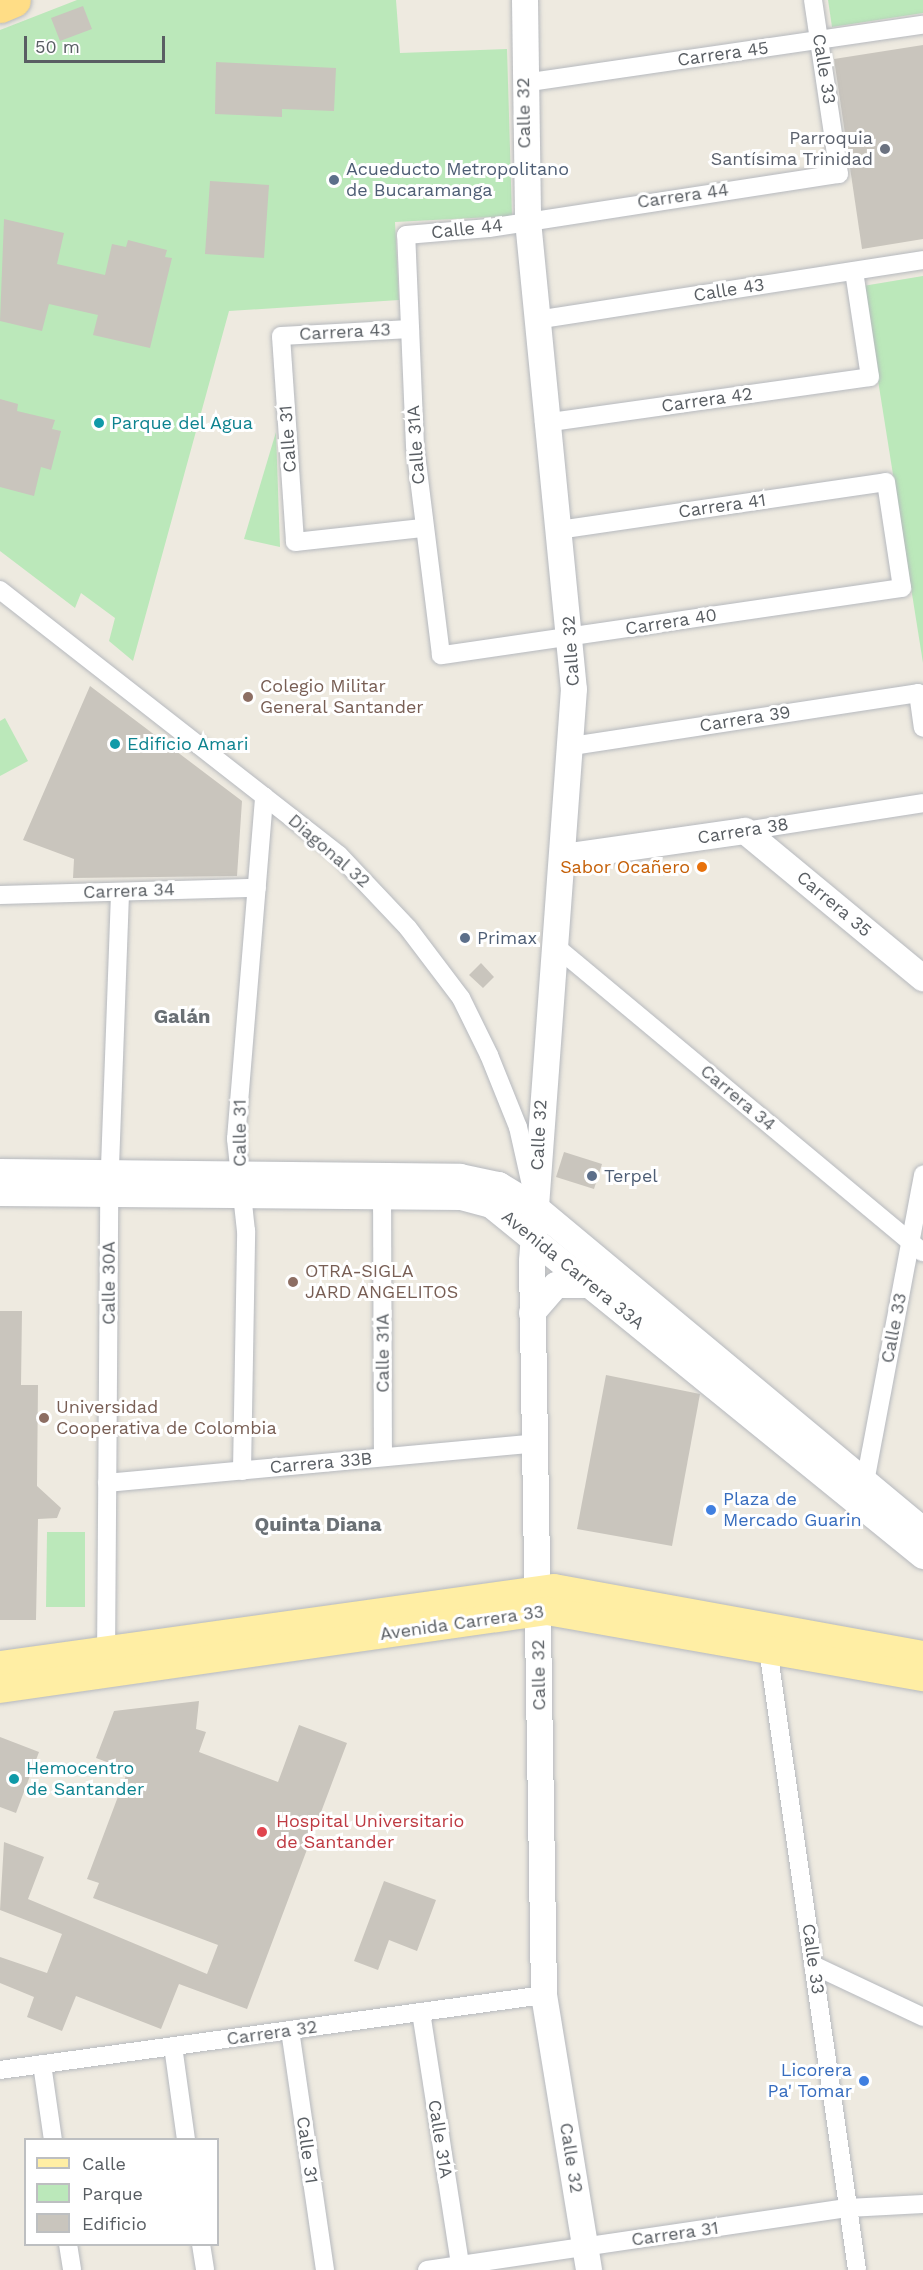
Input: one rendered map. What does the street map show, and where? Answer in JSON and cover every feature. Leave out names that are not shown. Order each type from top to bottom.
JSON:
[{"type":"highway","points":[[0,6],[14,0]]},
{"type":"main road","name":"Avenida Carrera 33","points":[[0,1689],[106,1662],[537,1601],[573,1590],[923,1654]]},
{"type":"main road","name":"Avenida Carrera 33","points":[[537,1601],[768,1649],[923,1677]]},
{"type":"main road","name":"Avenida Carrera 33","points":[[0,1665],[106,1662]]},
{"type":"street","name":"Calle 32","points":[[525,0],[523,83],[528,221],[544,423],[572,637],[572,746],[554,945],[535,1207],[532,1313],[544,1995],[587,2258]]},
{"type":"street","name":"Calle 33","points":[[813,0],[839,174]]},
{"type":"street","name":"Carrera 45","points":[[523,83],[923,25]]},
{"type":"street","name":"Carrera 44","points":[[528,221],[839,174]]},
{"type":"street","name":"Calle 44","points":[[406,235],[528,221]]},
{"type":"street","name":"Calle 31A","points":[[406,235],[422,528],[441,655]]},
{"type":"street","name":"Calle 43","points":[[536,320],[923,260]]},
{"type":"street","name":"Carrera 42","points":[[544,423],[870,377],[854,271]]},
{"type":"street","name":"Carrera 43","points":[[281,336],[410,329]]},
{"type":"street","name":"Calle 31","points":[[281,336],[295,542],[422,528]]},
{"type":"street","name":"Carrera 41","points":[[558,530],[886,482],[902,588]]},
{"type":"street","name":"Carrera 40","points":[[441,655],[902,588]]},
{"type":"street","name":"Diagonal 32","points":[[0,590],[339,855],[384,901],[460,998],[511,1106],[535,1207]]},
{"type":"street","name":"Carrera 39","points":[[572,746],[918,693],[923,728]]},
{"type":"street","name":"Calle 31","points":[[242,1471],[241,1185],[236,1139],[264,796]]},
{"type":"street","name":"Carrera 38","points":[[563,857],[923,803]]},
{"type":"street","name":"Carrera 35","points":[[745,831],[923,978]]},
{"type":"street","name":"Carrera 34","points":[[0,895],[257,888]]},
{"type":"street","name":"Calle 30A","points":[[106,1662],[109,1184],[120,891]]},
{"type":"street","name":"Carrera 34","points":[[554,945],[917,1246]]},
{"type":"street","name":"Avenida Carrera 33A","points":[[0,1172],[109,1184]]},
{"type":"street","name":"Calle 33","points":[[853,1485],[917,1246],[923,1174]]},
{"type":"street","name":"Avenida Carrera 33A","points":[[0,1193],[109,1184],[382,1186],[480,1179],[507,1188],[535,1207],[853,1485],[923,1556]]},
{"type":"street","name":"Calle 31A","points":[[382,1186],[383,1457]]},
{"type":"street","name":"Avenida Carrera 33A","points":[[382,1186],[472,1198],[491,1205],[853,1485],[923,1530]]},
{"type":"street","points":[[532,1313],[556,1286],[593,1285]]},
{"type":"street","name":"Carrera 33B","points":[[107,1483],[535,1443]]},
{"type":"street","name":"Calle 33","points":[[768,1649],[857,2270]]},
{"type":"street","points":[[813,1965],[923,2017]]},
{"type":"street","name":"Carrera 32","points":[[0,2070],[544,1995]]},
{"type":"street","name":"Calle 31A","points":[[421,2012],[460,2265]]},
{"type":"street","name":"Calle 31","points":[[290,2030],[325,2270]]},
{"type":"street","points":[[173,2046],[186,2138]]},
{"type":"street","points":[[42,2064],[53,2138]]},
{"type":"street","name":"Carrera 31","points":[[427,2270],[460,2265],[587,2258],[848,2208],[923,2204]]},
{"type":"street","points":[[68,2246],[72,2270]]},
{"type":"street","points":[[201,2246],[205,2270]]},
{"type":"green space","name":"Parque del Agua","points":[[77,0],[396,0],[400,53],[507,49],[512,216],[395,222],[399,300],[229,311],[133,661],[109,641],[115,618],[81,593],[75,608],[0,551],[0,30]]},
{"type":"green space","points":[[828,0],[923,0],[923,13],[832,27]]},
{"type":"green space","points":[[923,276],[923,663],[863,286]]},
{"type":"green space","points":[[276,432],[280,547],[244,539]]},
{"type":"green space","points":[[5,718],[28,761],[0,776],[0,721]]},
{"type":"green space","points":[[47,1532],[85,1532],[85,1607],[46,1607]]},
{"type":"building","points":[[83,6],[92,29],[60,41],[51,18]]},
{"type":"building","name":"Parroquia Santísima Trinidad","points":[[923,45],[923,239],[862,249],[834,59]]},
{"type":"building","points":[[216,62],[336,68],[334,111],[282,109],[282,117],[215,114]]},
{"type":"building","points":[[210,181],[269,185],[264,258],[205,254]]},
{"type":"building","points":[[4,219],[64,233],[57,264],[105,275],[112,244],[126,247],[128,240],[167,250],[165,257],[172,258],[150,348],[93,335],[98,315],[49,304],[42,331],[0,321]]},
{"type":"building","points":[[0,399],[18,404],[17,411],[55,420],[52,429],[61,431],[51,470],[41,467],[34,496],[0,487]]},
{"type":"building","name":"Edificio Amari","points":[[90,686],[242,801],[237,876],[73,878],[74,859],[23,840]]},
{"type":"building","points":[[481,963],[494,977],[483,988],[469,975]]},
{"type":"building","points":[[564,1152],[602,1164],[594,1189],[556,1177]]},
{"type":"building","points":[[0,1311],[22,1311],[21,1385],[38,1385],[37,1486],[61,1508],[57,1518],[38,1519],[36,1620],[0,1620]]},
{"type":"building","points":[[606,1375],[700,1394],[672,1546],[577,1529]]},
{"type":"building","points":[[199,1701],[196,1729],[206,1732],[199,1752],[278,1782],[299,1725],[347,1743],[247,2009],[179,1984],[161,2029],[76,1996],[62,2031],[27,2017],[34,1997],[0,1983],[0,1957],[47,1973],[62,1934],[0,1910],[4,1842],[44,1857],[28,1899],[207,1974],[218,1945],[93,1898],[99,1883],[87,1879],[128,1770],[96,1758],[114,1711]]},
{"type":"building","name":"Hemocentro de Santander","points":[[0,1737],[39,1752],[16,1813],[0,1807]]},
{"type":"building","points":[[384,1881],[436,1900],[417,1951],[389,1940],[378,1970],[354,1961]]},
{"type":"place","name":"Parroquia Santísima Trinidad","points":[[885,149]]},
{"type":"place","name":"Acueducto Metropolitano de Bucaramanga","points":[[334,180]]},
{"type":"place","name":"Parque del Agua","points":[[99,423]]},
{"type":"place","name":"Colegio Militar General Santander","points":[[248,697]]},
{"type":"place","name":"Edificio Amari","points":[[115,744]]},
{"type":"place","name":"Sabor Ocañero","points":[[702,867]]},
{"type":"place","name":"Primax","points":[[465,938]]},
{"type":"place","name":"Terpel","points":[[592,1176]]},
{"type":"place","name":"OTRA-SIGLA JARD ANGELITOS","points":[[293,1282]]},
{"type":"place","name":"Universidad Cooperativa de Colombia","points":[[44,1418]]},
{"type":"place","name":"Plaza de Mercado Guarin","points":[[711,1510]]},
{"type":"place","name":"Hemocentro de Santander","points":[[14,1779]]},
{"type":"place","name":"Hospital Universitario de Santander","points":[[262,1832]]},
{"type":"place","name":"Licorera Pa' Tomar","points":[[864,2081]]},
{"type":"district","name":"Galán","points":[[182,1016]]},
{"type":"district","name":"Quinta Diana","points":[[318,1524]]}]
